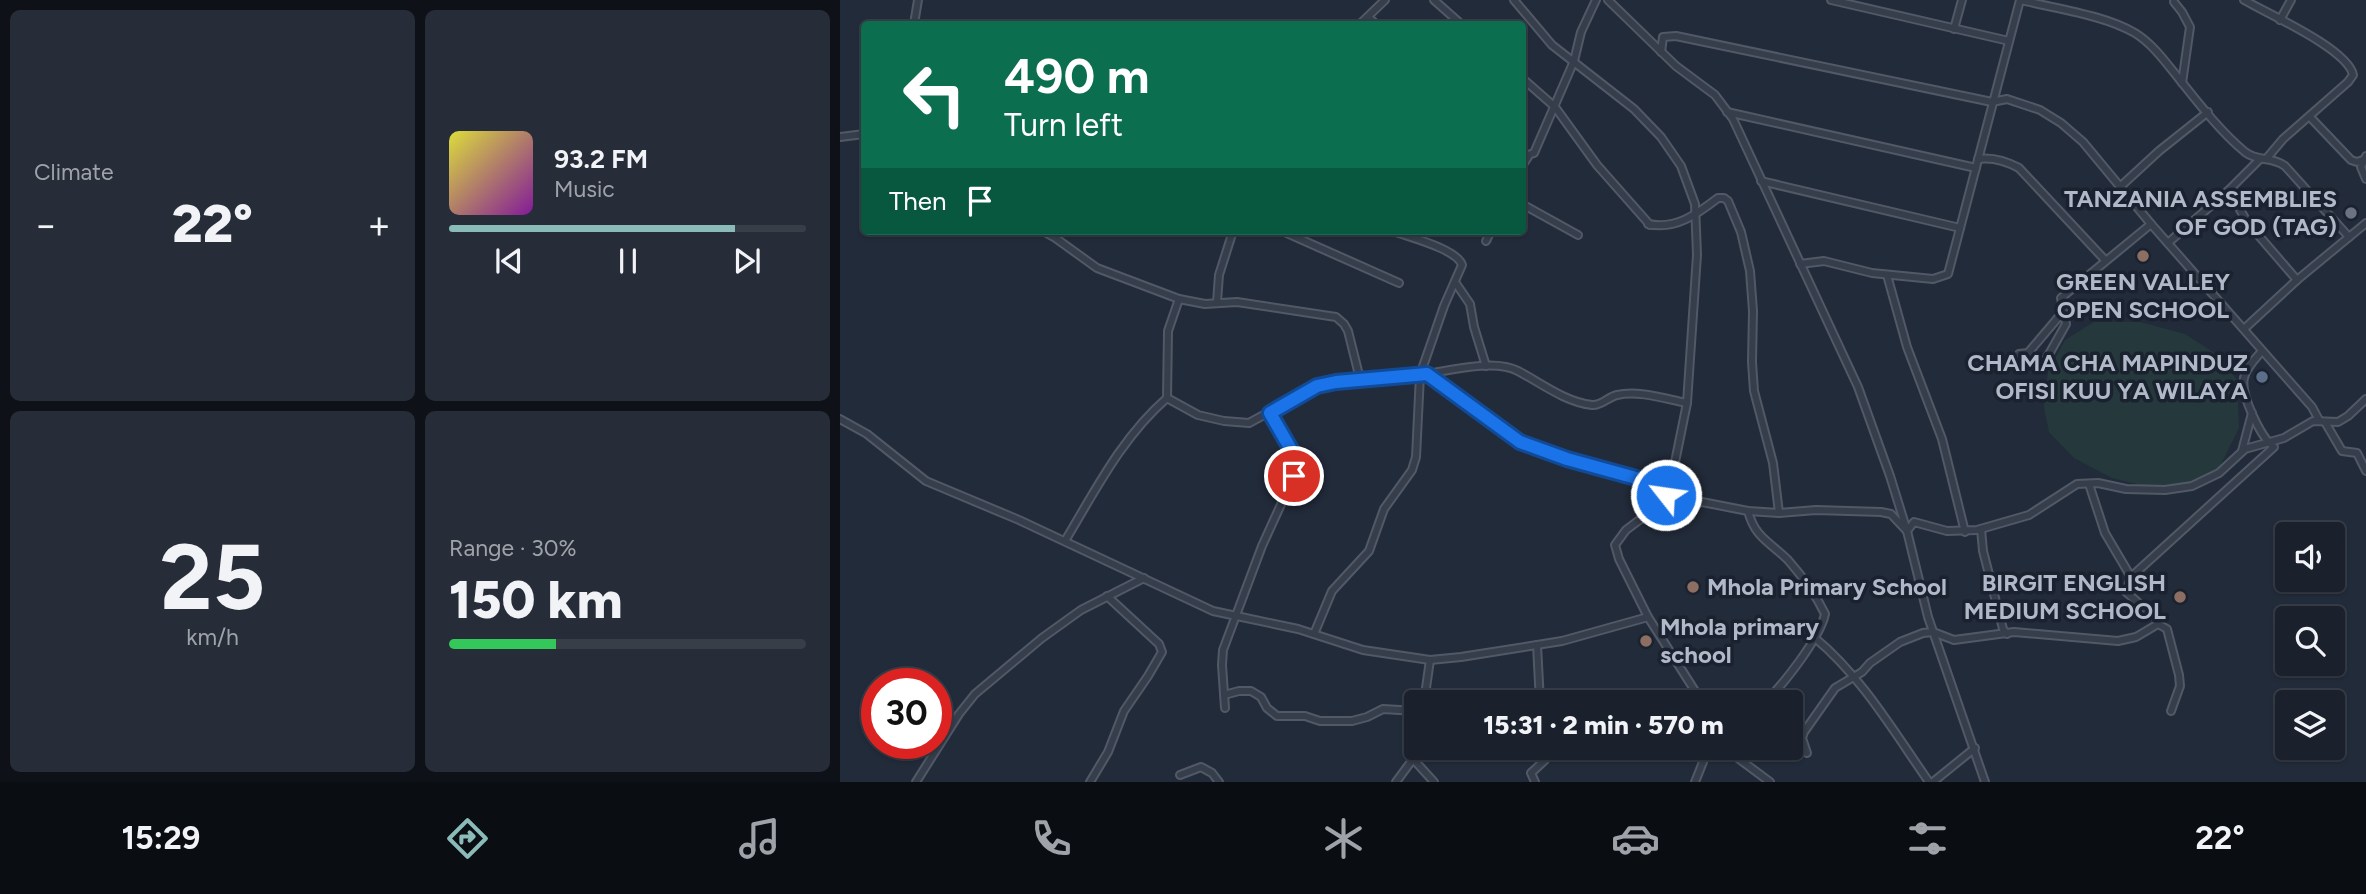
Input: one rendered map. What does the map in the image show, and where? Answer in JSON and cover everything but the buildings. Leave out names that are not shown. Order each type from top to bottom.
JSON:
[{"type":"street","points":[[914,21],[918,0]]},
{"type":"street","points":[[1363,21],[1385,0]]},
{"type":"street","points":[[1434,0],[1458,21]]},
{"type":"street","points":[[1514,0],[1552,45],[1634,108],[1661,136],[1681,166],[1694,198],[1697,255],[1687,403],[1666,495],[1659,507],[1626,530],[1615,545],[1619,559],[1648,617],[1694,690]]},
{"type":"street","points":[[1526,155],[1534,153],[1555,107],[1574,61],[1581,32],[1596,0]]},
{"type":"street","points":[[1608,0],[1676,66],[1715,94],[1733,119],[1848,364],[1890,477],[1933,632],[1985,782]]},
{"type":"street","points":[[1831,0],[2009,41]]},
{"type":"street","points":[[1954,29],[1962,0]]},
{"type":"street","points":[[1800,264],[1824,261],[1887,275],[1933,279],[1948,274],[2021,0],[2113,23],[2137,34],[2164,60],[2248,154],[2285,166],[2349,237]]},
{"type":"street","points":[[2169,242],[2351,80],[2353,75],[2352,69],[2342,57],[2329,47],[2244,0]]},
{"type":"street","points":[[2280,20],[2291,0]]},
{"type":"street","points":[[2174,2],[2190,27],[2182,83]]},
{"type":"street","points":[[1368,17],[1373,21]]},
{"type":"street","points":[[1661,52],[1663,37],[1676,36],[1992,102],[2007,99],[2040,110],[2061,123],[2083,142],[2151,224],[2312,407],[2342,450],[2357,453],[2366,471]]},
{"type":"street","points":[[1526,82],[1555,107],[1597,165],[1651,226],[1662,227],[1695,214],[1718,198],[1728,201],[1741,232],[1750,271],[1754,391],[1773,463],[1779,513]]},
{"type":"street","points":[[1727,112],[1976,167]]},
{"type":"street","points":[[2120,186],[2208,112]]},
{"type":"street","points":[[2310,117],[2365,177]]},
{"type":"street","points":[[840,136],[861,134]]},
{"type":"street","points":[[1978,159],[1988,158],[2019,168],[2105,260]]},
{"type":"street","points":[[2351,160],[2357,162],[2365,158]]},
{"type":"street","points":[[2365,158],[2361,167],[2365,177]]},
{"type":"street","points":[[1761,181],[1960,228]]},
{"type":"street","points":[[2229,190],[2247,222],[2297,280]]},
{"type":"street","points":[[1526,206],[1578,235]]},
{"type":"street","points":[[2244,329],[2297,280],[2366,223]]},
{"type":"street","points":[[2044,363],[2066,324],[2061,298],[2151,224]]},
{"type":"street","points":[[1050,235],[1097,268],[1178,299],[1205,304],[1250,304],[1336,317],[1348,331],[1360,380]]},
{"type":"street","points":[[1217,302],[1219,275],[1232,235]]},
{"type":"street","points":[[1291,235],[1399,283]]},
{"type":"street","points":[[1314,634],[1332,591],[1367,555],[1387,502],[1414,467],[1423,374],[1444,306],[1462,265],[1457,257],[1402,235]]},
{"type":"street","points":[[1486,241],[1489,235]]},
{"type":"street","points":[[1887,275],[1906,347],[1942,439],[1965,532]]},
{"type":"street","points":[[1455,282],[1470,304],[1486,366]]},
{"type":"street","points":[[1065,541],[1109,466],[1144,420],[1167,398],[1168,331],[1178,299]]},
{"type":"street","points":[[2019,354],[2028,353],[2062,313]]},
{"type":"street","points":[[2262,351],[2249,366],[2243,381],[2252,413],[2272,445]]},
{"type":"street","points":[[1167,398],[1198,415],[1249,423],[1317,386],[1486,366],[1516,370],[1537,384],[1565,397],[1592,405],[1617,395],[1653,396],[1687,403]]},
{"type":"street","points":[[1423,374],[1520,442],[1567,459],[1636,478],[1666,495],[1748,511],[1881,512],[1891,514],[1907,531]]},
{"type":"street","points":[[2171,711],[2180,686],[2167,629],[2158,624],[2156,618],[2126,592],[2131,577],[2272,445],[2304,425],[2322,421],[2338,422],[2366,398]]},
{"type":"street","points":[[1225,708],[1222,653],[1297,463],[1270,413]]},
{"type":"street","points":[[1907,531],[1914,522],[1938,529],[1965,532],[1981,529],[2029,515],[2071,486],[2089,484],[2165,490],[2192,486],[2219,473],[2242,451],[2252,413]]},
{"type":"street","points":[[840,419],[867,434],[926,481],[1065,541],[1213,611],[1286,626],[1363,650],[1430,660],[1593,634],[1648,617]]},
{"type":"street","points":[[2242,451],[2272,445]]},
{"type":"street","points":[[2089,484],[2105,533],[2131,577]]},
{"type":"street","points":[[1748,511],[1756,532],[1788,561],[1820,603],[1825,615],[1815,638],[1776,690]]},
{"type":"street","points":[[1981,529],[1986,564],[2003,629],[2007,634]]},
{"type":"street","points":[[916,782],[959,714],[975,694],[1042,638],[1081,610],[1144,579]]},
{"type":"street","points":[[1090,782],[1108,752],[1124,710],[1149,676],[1162,652],[1159,644],[1107,596]]},
{"type":"street","points":[[1807,753],[1802,738],[1805,729],[1835,688],[1900,642],[1923,633],[1933,632],[1954,640],[2014,632],[2118,641],[2136,637],[2158,624]]},
{"type":"street","points":[[1815,638],[1833,653],[1854,677],[1931,782],[1975,748]]},
{"type":"street","points":[[1537,645],[1540,690]]},
{"type":"street","points":[[1426,690],[1430,660]]},
{"type":"street","points":[[1224,695],[1251,691],[1261,697],[1267,708],[1277,716],[1306,716],[1320,721],[1352,721],[1382,709],[1404,710]]},
{"type":"street","points":[[1396,782],[1412,760]]},
{"type":"street","points":[[1414,760],[1434,782]]},
{"type":"street","points":[[1535,782],[1531,773],[1545,760]]},
{"type":"street","points":[[1695,782],[1704,760]]},
{"type":"street","points":[[1740,760],[1770,782]]},
{"type":"street","points":[[1180,775],[1201,767],[1212,773],[1219,782]]},
{"type":"green space","points":[[2094,322],[2140,322],[2185,334],[2219,356],[2237,380],[2239,428],[2219,468],[2188,486],[2153,488],[2112,478],[2074,458],[2049,432],[2044,407],[2048,372],[2065,340]]},
{"type":"place","name":"TANZANIA ASSEMBLIES OF GOD (TAG)","points":[[2351,213]]},
{"type":"place","name":"GREEN VALLEY OPEN SCHOOL","points":[[2143,256]]},
{"type":"place","name":"CHAMA CHA MAPINDUZ OFISI KUU YA WILAYA","points":[[2262,377]]},
{"type":"place","name":"Mhola Primary School","points":[[1693,587]]},
{"type":"place","name":"BIRGIT ENGLISH MEDIUM SCHOOL","points":[[2180,597]]},
{"type":"place","name":"Mhola primary school","points":[[1646,641]]},
{"type":"route","points":[[1294,476],[1297,460],[1270,413],[1317,386],[1427,374],[1520,442],[1567,459],[1636,478],[1666,495]]}]
